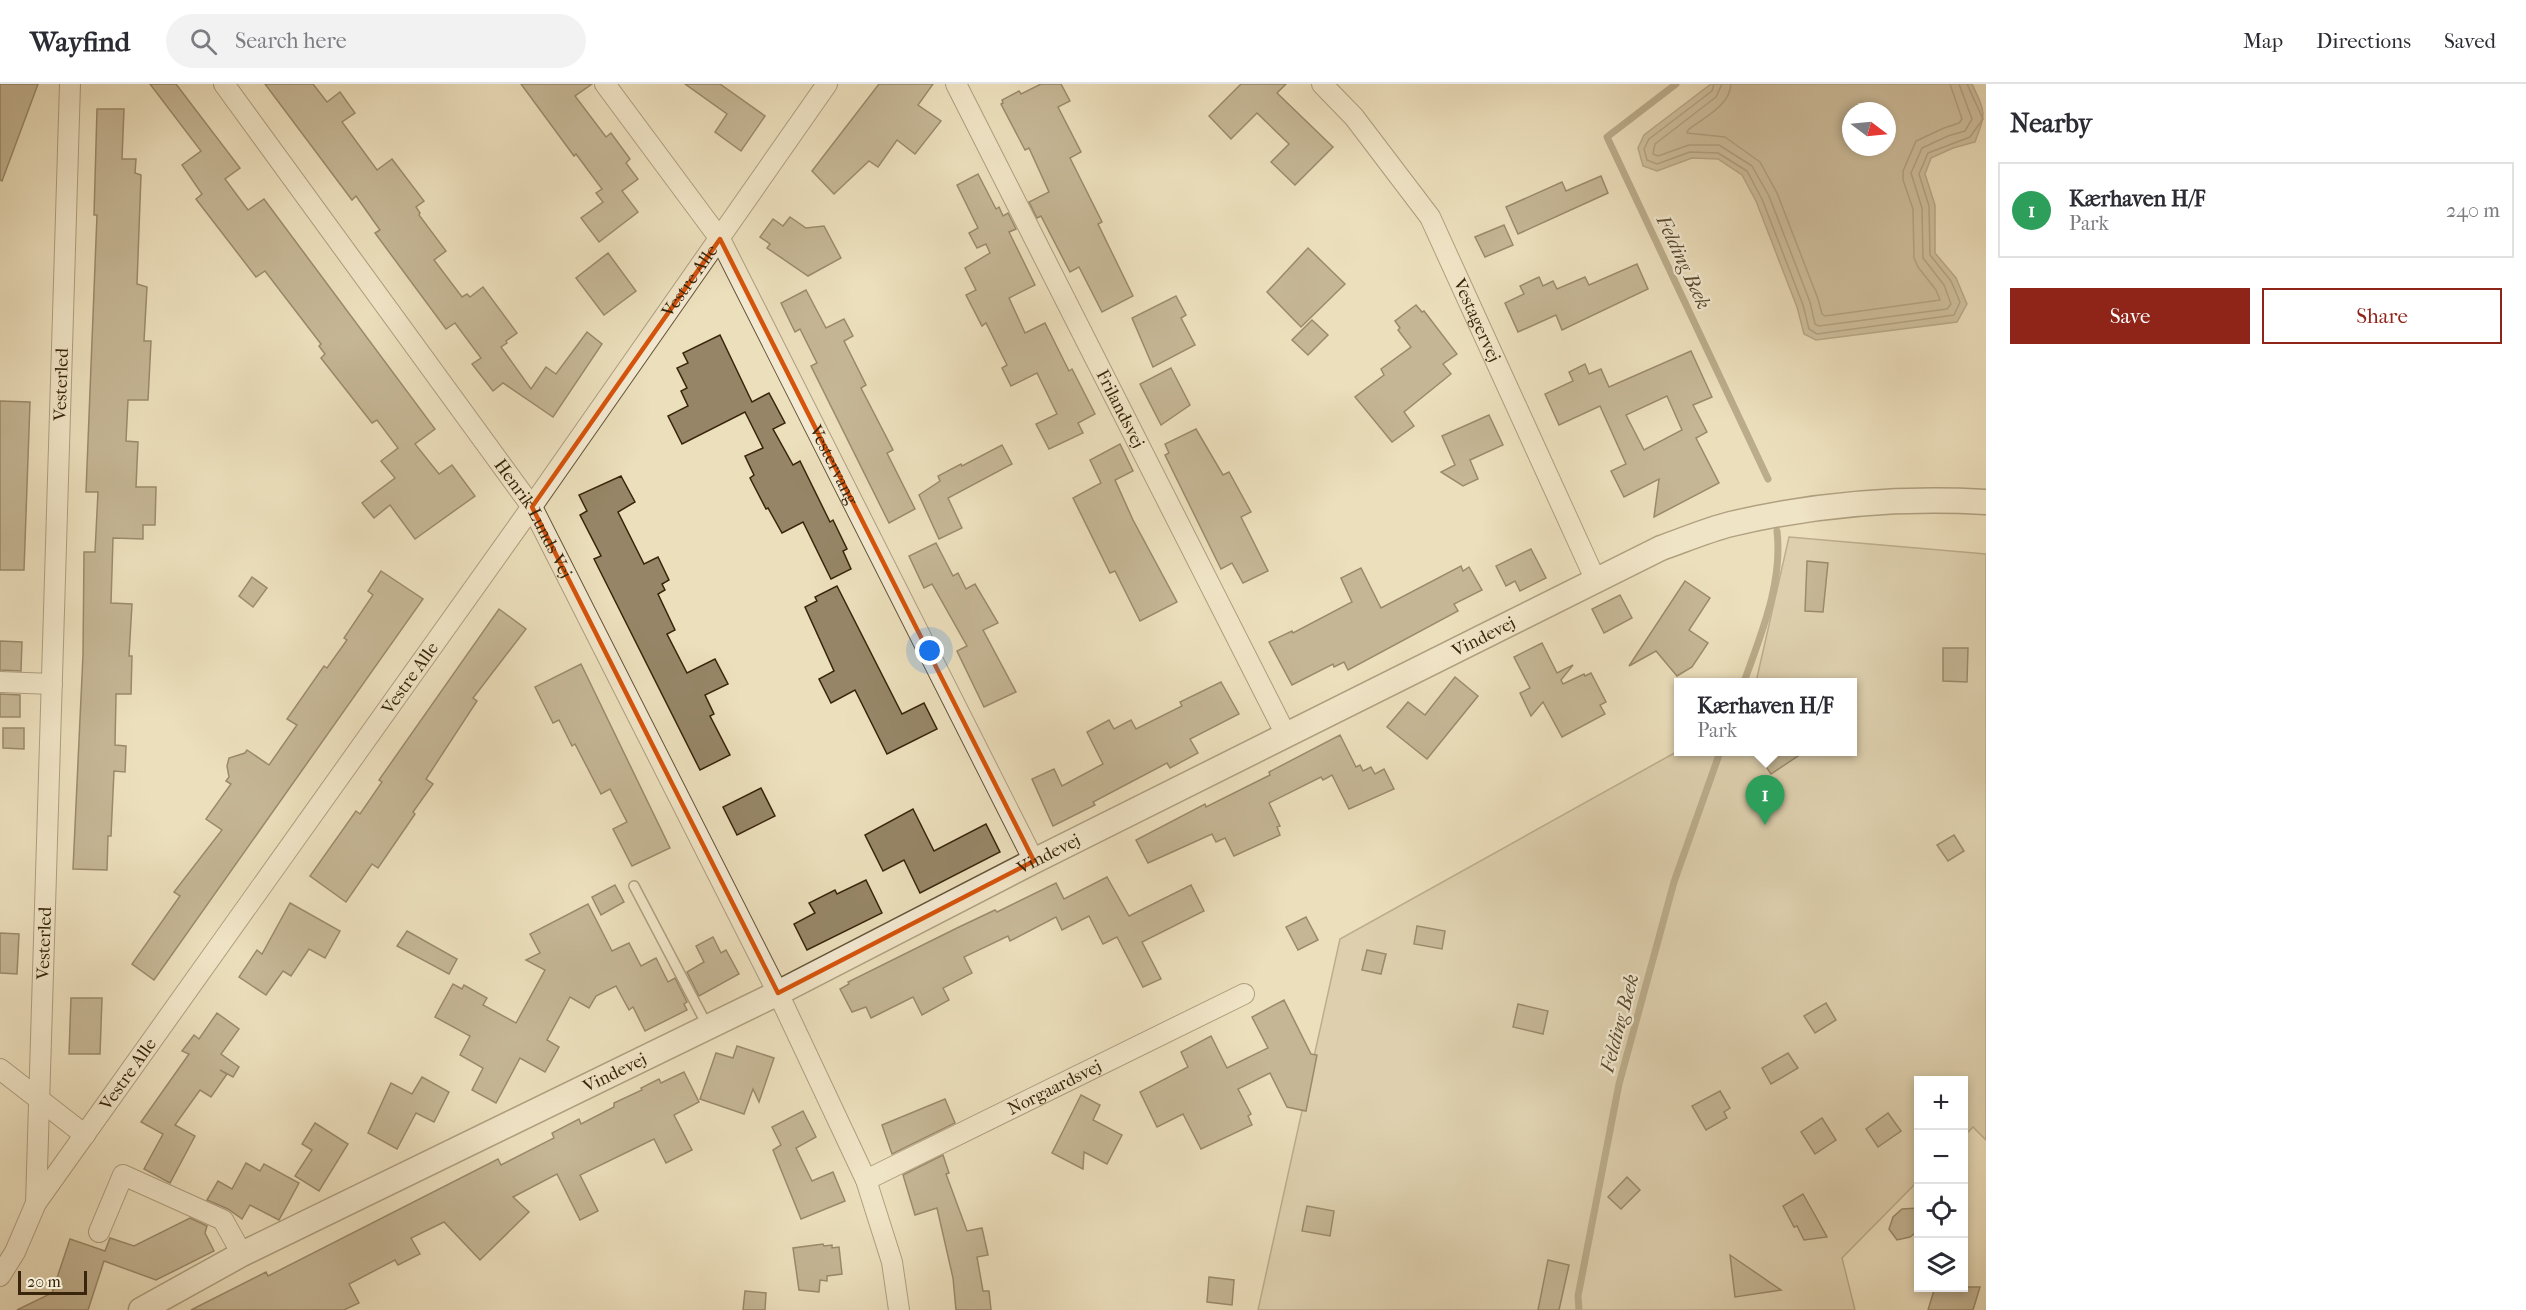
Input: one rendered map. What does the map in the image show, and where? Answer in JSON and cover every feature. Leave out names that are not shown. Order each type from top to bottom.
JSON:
[{"type":"street","name":"Vesterled","points":[[36,1203],[70,84]]},
{"type":"street","name":"Henrik Lunds Vej","points":[[224,84],[532,507],[778,993]]},
{"type":"street","name":"Vestervang","points":[[605,84],[720,238],[1034,861]]},
{"type":"street","name":"Vestre Alle","points":[[0,1276],[15,1252],[36,1203],[532,507],[827,84]]},
{"type":"street","name":"Frilandsvej","points":[[956,84],[1286,735]]},
{"type":"street","name":"Vestagervej","points":[[1322,84],[1354,117],[1430,217],[1596,581]]},
{"type":"street","name":"Vindevej","points":[[156,1307],[242,1254],[778,993],[1034,861],[1661,548],[1728,525],[1785,513],[1854,503],[1928,498],[1986,502]]},
{"type":"street","points":[[0,682],[52,684]]},
{"type":"street","points":[[778,993],[866,1180],[892,1262],[899,1310]]},
{"type":"street","name":"Norgaardsvej","points":[[866,1180],[1244,994]]},
{"type":"street","points":[[0,1069],[85,1135]]},
{"type":"street","points":[[99,1232],[123,1175],[223,1220],[242,1254]]},
{"type":"lane","points":[[634,886],[708,1027]]},
{"type":"highlighted area","points":[[720,239],[1028,848],[1034,861],[778,993],[532,507]]},
{"type":"shaded area","points":[[1789,537],[1986,554],[1986,1140],[1973,1127],[1968,1132],[1968,1076],[1914,1076],[1914,1185],[1842,1258],[1855,1310],[1258,1310],[1340,939],[1674,753],[1674,756],[1857,756],[1857,678],[1757,678]]},
{"type":"water","points":[[1711,84],[1972,84],[1983,113],[1975,142],[1953,148],[1931,158],[1925,174],[1935,205],[1935,253],[1956,278],[1967,304],[1957,322],[1816,340],[1804,334],[1797,307],[1756,201],[1742,175],[1718,159],[1692,158],[1657,171],[1643,166],[1638,148],[1644,135]]},
{"type":"building","points":[[0,84],[38,84],[2,181],[0,180]]},
{"type":"building","points":[[150,84],[176,84],[240,168],[225,179],[248,210],[264,199],[435,429],[415,444],[439,474],[452,465],[475,496],[415,539],[390,505],[374,518],[362,503],[395,478],[381,461],[398,448],[377,420],[372,423],[321,358],[325,354],[319,346],[321,344],[265,271],[256,277],[196,199],[202,194],[182,165],[201,151]]},
{"type":"building","points":[[265,84],[313,84],[327,102],[340,92],[355,113],[342,122],[377,170],[392,159],[424,201],[416,207],[419,215],[446,251],[434,260],[462,297],[467,294],[470,297],[483,287],[517,333],[501,347],[531,389],[546,367],[556,374],[587,332],[602,344],[553,417],[503,383],[493,391],[472,364],[481,358],[455,323],[446,329],[375,233],[380,230],[356,196],[352,200]]},
{"type":"building","points":[[521,84],[592,84],[575,96],[606,137],[611,133],[630,159],[626,163],[638,179],[622,191],[638,212],[599,242],[581,218],[603,202],[596,193],[602,189],[576,154],[574,156]]},
{"type":"building","points":[[685,84],[720,84],[765,116],[741,151],[715,132],[727,114]]},
{"type":"building","points":[[879,84],[933,84],[918,105],[941,121],[915,154],[897,140],[878,167],[869,161],[834,194],[812,171]]},
{"type":"building","points":[[1041,84],[1061,84],[1070,101],[1058,107],[1081,152],[1070,158],[1102,222],[1098,224],[1133,296],[1102,312],[1079,267],[1070,272],[1041,216],[1037,218],[1029,202],[1049,192],[1029,148],[1025,150],[1001,104],[1002,100],[1019,91],[1021,94]]},
{"type":"building","points":[[1241,84],[1286,84],[1277,93],[1333,147],[1295,185],[1271,162],[1289,144],[1257,113],[1231,139],[1209,116]]},
{"type":"building","points":[[97,109],[124,109],[122,159],[136,159],[135,173],[141,175],[137,284],[147,287],[144,341],[151,341],[148,400],[128,400],[126,441],[138,442],[136,487],[156,487],[155,525],[143,525],[143,539],[113,538],[111,603],[132,604],[129,656],[132,656],[131,694],[116,694],[115,745],[126,746],[125,772],[114,771],[107,870],[73,869],[83,655],[84,552],[95,552],[98,492],[86,492],[97,215],[94,215]]},
{"type":"building","points":[[978,174],[996,209],[999,207],[1003,216],[1008,213],[1016,229],[1009,232],[1035,285],[1009,298],[1025,333],[1045,323],[1069,371],[1072,369],[1095,414],[1078,423],[1083,433],[1049,449],[1036,424],[1057,414],[1037,373],[1011,386],[1002,368],[1007,365],[986,323],[982,326],[966,295],[976,290],[965,268],[990,253],[986,244],[977,248],[969,233],[978,228],[957,185]]},
{"type":"building","points":[[1601,176],[1608,193],[1518,234],[1506,207],[1562,182],[1566,191]]},
{"type":"building","points":[[790,217],[806,228],[824,226],[841,258],[808,276],[767,248],[770,244],[760,237],[773,219],[783,226]]},
{"type":"building","points":[[1504,225],[1513,245],[1485,257],[1475,237]]},
{"type":"building","points":[[1308,248],[1345,284],[1301,327],[1267,292]]},
{"type":"building","points":[[608,253],[636,291],[604,315],[576,278]]},
{"type":"building","points":[[1637,264],[1648,289],[1562,330],[1556,315],[1518,332],[1505,303],[1524,294],[1520,286],[1539,277],[1543,286],[1553,281],[1557,289],[1585,277],[1589,285]]},
{"type":"building","points":[[806,290],[826,328],[844,319],[853,336],[844,341],[866,385],[861,388],[893,450],[887,453],[915,509],[889,523],[811,366],[817,363],[800,329],[795,332],[781,303]]},
{"type":"building","points":[[1176,296],[1186,315],[1181,318],[1195,345],[1153,367],[1132,318]]},
{"type":"building","points":[[1416,305],[1422,312],[1424,311],[1457,354],[1443,364],[1451,374],[1404,412],[1414,426],[1392,442],[1355,397],[1384,375],[1381,369],[1411,347],[1398,330],[1400,328],[1395,321]]},
{"type":"building","points":[[1312,320],[1328,335],[1308,355],[1292,340]]},
{"type":"building","points":[[720,335],[752,402],[769,393],[785,423],[773,429],[793,465],[800,461],[830,522],[833,520],[847,549],[843,551],[851,569],[831,579],[803,522],[782,533],[750,478],[754,475],[745,456],[763,448],[745,412],[682,444],[668,416],[688,406],[681,391],[687,388],[677,368],[688,363],[683,353]]},
{"type":"building","points":[[1691,351],[1712,397],[1693,405],[1707,432],[1696,438],[1719,483],[1654,517],[1659,479],[1624,497],[1611,471],[1626,464],[1600,406],[1559,425],[1545,394],[1573,381],[1569,372],[1585,364],[1589,374],[1601,369],[1609,387]],"holes":[[[1667,396],[1682,430],[1644,450],[1626,415]]]},
{"type":"building","points":[[1171,368],[1190,405],[1161,425],[1140,384]]},
{"type":"building","points":[[0,401],[30,402],[24,570],[0,570]]},
{"type":"building","points":[[1489,415],[1503,445],[1470,460],[1478,479],[1463,486],[1441,472],[1455,465],[1442,436]]},
{"type":"building","points":[[1196,429],[1223,475],[1229,472],[1251,512],[1241,517],[1268,571],[1243,583],[1232,563],[1221,569],[1165,455],[1169,453],[1165,444]]},
{"type":"building","points":[[1120,444],[1133,471],[1115,480],[1133,520],[1177,602],[1140,621],[1115,571],[1110,573],[1073,498],[1101,483],[1090,460]]},
{"type":"building","points":[[1002,445],[1012,464],[948,498],[962,528],[939,539],[919,495],[940,481],[938,476]]},
{"type":"building","points":[[621,476],[635,502],[618,512],[644,564],[658,557],[669,580],[662,584],[665,590],[658,594],[675,630],[667,634],[687,673],[715,659],[728,684],[705,695],[714,714],[710,716],[730,755],[700,770],[594,559],[601,556],[580,515],[587,511],[579,495]]},
{"type":"building","points":[[936,543],[953,576],[958,573],[966,589],[975,584],[998,623],[983,630],[1016,692],[984,707],[957,651],[967,646],[932,584],[924,588],[909,556]]},
{"type":"building","points":[[1531,549],[1546,578],[1520,591],[1515,581],[1506,586],[1496,566]]},
{"type":"building","points":[[1807,561],[1828,563],[1823,612],[1805,611]]},
{"type":"building","points":[[1461,566],[1463,571],[1469,567],[1482,590],[1454,604],[1458,611],[1348,670],[1344,662],[1334,667],[1333,664],[1292,685],[1269,642],[1292,631],[1293,633],[1352,602],[1341,578],[1361,568],[1381,608]]},
{"type":"building","points":[[381,571],[423,599],[154,980],[132,964],[180,896],[174,892],[222,830],[206,819],[231,784],[226,781],[229,777],[227,766],[229,758],[245,753],[247,750],[269,765],[297,725],[287,719],[324,666],[327,668],[347,640],[344,638],[373,595],[368,591]]},
{"type":"building","points":[[252,577],[267,588],[253,607],[239,596]]},
{"type":"building","points":[[1685,581],[1710,598],[1689,630],[1708,643],[1692,667],[1677,676],[1656,651],[1629,666]]},
{"type":"building","points":[[837,586],[902,714],[924,703],[937,729],[887,754],[855,690],[831,703],[819,679],[834,671],[805,607],[817,601],[815,597]]},
{"type":"building","points":[[1620,595],[1632,618],[1604,633],[1592,609]]},
{"type":"building","points":[[499,609],[526,629],[473,698],[477,701],[426,779],[433,784],[413,812],[415,814],[378,868],[372,864],[346,902],[310,876],[356,811],[360,814],[382,782],[379,780]]},
{"type":"building","points":[[0,641],[22,642],[21,671],[0,670]]},
{"type":"building","points":[[1542,643],[1557,673],[1573,665],[1561,680],[1563,684],[1591,673],[1606,702],[1600,705],[1605,714],[1562,737],[1543,702],[1531,716],[1520,693],[1530,688],[1514,657]]},
{"type":"building","points":[[1943,648],[1968,648],[1967,682],[1943,681]]},
{"type":"building","points":[[581,664],[670,848],[632,866],[613,829],[627,822],[610,789],[601,794],[575,744],[572,746],[559,720],[553,723],[535,687]]},
{"type":"building","points":[[1455,677],[1478,696],[1427,759],[1387,727],[1408,702],[1425,715]]},
{"type":"building","points":[[1221,682],[1239,714],[1190,739],[1198,753],[1170,768],[1167,763],[1093,802],[1095,805],[1053,826],[1032,779],[1054,769],[1062,786],[1103,764],[1087,732],[1109,720],[1114,729],[1131,720],[1136,729],[1182,706],[1180,702]]},
{"type":"building","points":[[0,694],[20,695],[20,717],[0,717]]},
{"type":"building","points":[[3,728],[24,728],[24,749],[3,748]]},
{"type":"building","points":[[1340,735],[1356,767],[1360,765],[1363,771],[1371,767],[1375,774],[1384,769],[1394,789],[1349,809],[1332,775],[1323,780],[1321,777],[1269,803],[1280,826],[1277,827],[1280,835],[1234,856],[1225,838],[1216,842],[1212,834],[1148,863],[1136,840],[1205,804],[1206,807],[1270,775],[1269,772]]},
{"type":"building","points":[[1759,756],[1798,756],[1771,774]]},
{"type":"building","points":[[761,788],[775,816],[737,835],[723,807]]},
{"type":"building","points":[[913,809],[934,851],[986,824],[1000,852],[920,893],[904,860],[883,871],[865,835]]},
{"type":"building","points":[[1954,835],[1964,851],[1948,861],[1937,845]]},
{"type":"building","points":[[1107,877],[1129,916],[1191,885],[1204,911],[1142,942],[1161,979],[1143,987],[1117,937],[1103,944],[1089,916],[1062,930],[1056,917],[1010,941],[1008,936],[964,957],[972,973],[943,988],[949,1000],[922,1015],[913,997],[871,1018],[866,1007],[852,1012],[840,989],[849,984],[848,982],[957,928],[995,910],[997,912],[1056,883],[1064,899]]},
{"type":"building","points":[[866,880],[882,913],[807,950],[794,924],[815,913],[809,903],[835,890],[837,894]]},
{"type":"building","points":[[615,885],[624,902],[601,915],[592,897]]},
{"type":"building","points":[[290,903],[340,931],[325,958],[309,949],[291,976],[283,971],[266,995],[239,977],[257,950],[262,954]]},
{"type":"building","points":[[588,904],[612,951],[629,943],[641,966],[656,958],[668,982],[675,978],[687,1002],[684,1004],[687,1010],[645,1031],[633,1007],[629,1010],[616,986],[596,996],[589,1008],[570,997],[547,1040],[559,1047],[545,1072],[520,1058],[496,1103],[472,1090],[483,1068],[460,1055],[470,1036],[435,1017],[453,984],[462,989],[464,985],[487,998],[483,1005],[516,1023],[545,970],[526,960],[540,953],[530,934]]},
{"type":"building","points":[[1306,917],[1318,940],[1298,950],[1286,927]]},
{"type":"building","points":[[1417,926],[1445,931],[1442,949],[1414,944]]},
{"type":"building","points":[[407,931],[457,959],[449,974],[397,946]]},
{"type":"building","points":[[0,933],[19,934],[17,974],[0,973]]},
{"type":"building","points":[[713,937],[721,953],[726,950],[739,974],[699,996],[687,972],[704,962],[696,946]]},
{"type":"building","points":[[1367,950],[1386,954],[1381,974],[1362,970]]},
{"type":"building","points":[[71,998],[102,998],[100,1054],[69,1054]]},
{"type":"building","points":[[1284,1000],[1311,1054],[1317,1055],[1306,1111],[1287,1107],[1270,1073],[1238,1089],[1251,1114],[1248,1116],[1252,1125],[1201,1149],[1183,1114],[1157,1127],[1140,1092],[1188,1067],[1181,1052],[1211,1036],[1227,1068],[1268,1048],[1252,1017]]},
{"type":"building","points":[[1826,1003],[1836,1020],[1815,1033],[1804,1016]]},
{"type":"building","points":[[1518,1004],[1548,1011],[1543,1034],[1513,1027]]},
{"type":"building","points":[[217,1013],[239,1029],[221,1054],[239,1067],[233,1077],[220,1070],[227,1074],[211,1097],[200,1090],[175,1125],[195,1136],[170,1183],[144,1169],[163,1134],[141,1122],[189,1054],[182,1051],[194,1035],[199,1039]]},
{"type":"building","points":[[737,1046],[774,1058],[759,1102],[753,1089],[744,1114],[700,1099],[716,1053],[733,1058]]},
{"type":"building","points":[[1788,1053],[1798,1068],[1771,1084],[1762,1068]]},
{"type":"building","points":[[684,1072],[699,1102],[674,1115],[692,1150],[666,1163],[654,1139],[580,1175],[598,1211],[580,1220],[557,1174],[513,1197],[529,1212],[480,1260],[444,1222],[411,1238],[420,1254],[398,1265],[395,1260],[349,1284],[359,1303],[344,1310],[191,1310],[266,1272],[268,1276],[498,1159],[501,1165],[554,1138],[552,1133],[579,1119],[581,1124],[659,1079],[661,1083]]},
{"type":"building","points":[[422,1077],[449,1092],[434,1122],[416,1113],[397,1149],[368,1133],[391,1083],[412,1094]]},
{"type":"building","points":[[1720,1091],[1730,1108],[1724,1112],[1727,1118],[1706,1130],[1692,1106]]},
{"type":"building","points":[[1081,1095],[1100,1105],[1093,1120],[1122,1135],[1107,1164],[1084,1152],[1083,1169],[1052,1153]]},
{"type":"building","points":[[945,1099],[955,1123],[892,1154],[882,1125]]},
{"type":"building","points":[[803,1111],[816,1137],[796,1148],[812,1181],[833,1172],[845,1201],[801,1219],[773,1150],[781,1145],[772,1127]]},
{"type":"building","points":[[1888,1113],[1901,1131],[1878,1147],[1866,1129]]},
{"type":"building","points":[[1822,1118],[1836,1140],[1815,1154],[1801,1132]]},
{"type":"building","points":[[315,1123],[348,1144],[319,1191],[295,1176],[312,1150],[302,1144]]},
{"type":"building","points":[[943,1155],[949,1173],[946,1174],[967,1231],[982,1228],[988,1255],[977,1257],[983,1291],[989,1291],[991,1310],[956,1310],[953,1278],[937,1208],[915,1215],[903,1175]]},
{"type":"building","points":[[246,1163],[260,1171],[264,1164],[299,1183],[279,1220],[250,1205],[242,1219],[228,1209],[207,1200],[218,1181],[232,1189]]},
{"type":"building","points":[[1627,1177],[1640,1190],[1621,1209],[1608,1197]]},
{"type":"building","points":[[1803,1194],[1827,1237],[1804,1240],[1797,1226],[1794,1227],[1783,1206]]},
{"type":"building","points":[[1307,1206],[1334,1211],[1330,1236],[1302,1231]]},
{"type":"building","points":[[1914,1208],[1914,1234],[1897,1240],[1889,1229],[1893,1217],[1902,1209]]},
{"type":"building","points":[[190,1218],[207,1226],[205,1233],[214,1251],[156,1280],[104,1261],[88,1310],[17,1310],[52,1293],[70,1239],[105,1251],[110,1238],[134,1246]]},
{"type":"building","points":[[823,1244],[824,1246],[832,1245],[832,1248],[839,1247],[842,1274],[827,1276],[827,1281],[820,1280],[819,1292],[799,1290],[793,1248]]},
{"type":"building","points":[[1730,1255],[1781,1290],[1735,1297]]},
{"type":"building","points":[[1548,1260],[1569,1265],[1559,1310],[1538,1310]]},
{"type":"building","points":[[1209,1277],[1234,1280],[1232,1305],[1207,1302]]},
{"type":"building","points":[[1968,1287],[1980,1287],[1973,1310],[1928,1310],[1933,1292],[1968,1292]]},
{"type":"building","points":[[745,1291],[766,1293],[765,1310],[743,1310]]},
{"type":"waterway","name":"Felding Bæk","points":[[1676,84],[1607,137],[1768,479]]},
{"type":"waterway","name":"Felding Bæk","points":[[1745,678],[1774,589],[1777,570],[1777,531]]},
{"type":"waterway","name":"Felding Bæk","points":[[1579,1310],[1578,1296],[1619,1084],[1674,882],[1719,756]]},
{"type":"place","name":"Kærhaven H/F","points":[[1765,825]]}]
